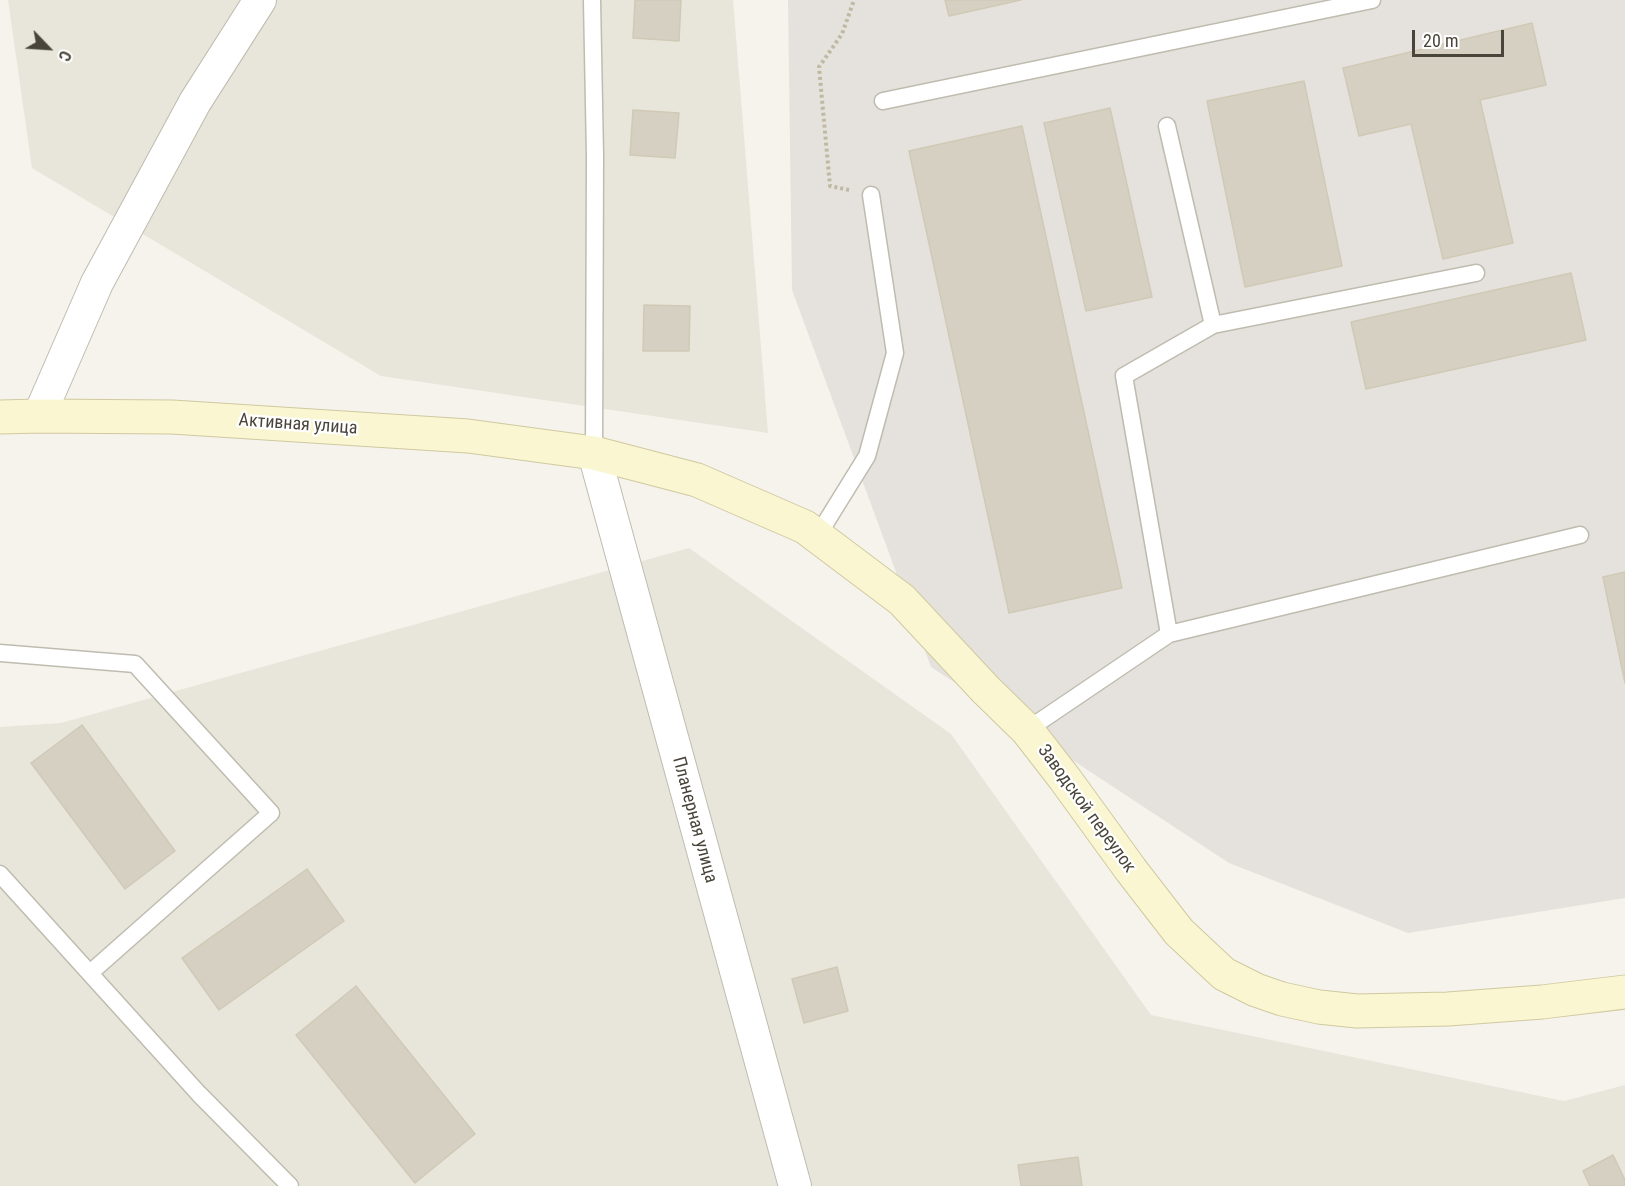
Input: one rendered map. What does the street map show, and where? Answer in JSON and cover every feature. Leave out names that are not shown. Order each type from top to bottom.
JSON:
[{"type":"main road","name":"Активная улица","points":[[0,417],[172,417],[468,436],[594,453]]},
{"type":"main road","name":"Заводской переулок","points":[[594,453],[697,480],[806,526],[902,600],[986,690],[1027,730],[1179,932],[1224,974],[1256,990],[1282,999],[1319,1007],[1357,1011],[1460,1008],[1542,1002],[1625,992]]},
{"type":"street","points":[[39,416],[97,283],[195,102],[260,0]]},
{"type":"street","name":"Планерная улица","points":[[594,453],[795,1186]]},
{"type":"lane","points":[[592,0],[595,156],[594,453]]},
{"type":"lane","points":[[883,102],[1372,0]]},
{"type":"lane","points":[[1167,126],[1213,325]]},
{"type":"lane","points":[[818,536],[867,456],[896,353],[871,195]]},
{"type":"lane","points":[[1169,634],[1124,376],[1213,325],[1476,273]]},
{"type":"lane","points":[[1027,730],[1169,634],[1580,535]]},
{"type":"lane","points":[[0,653],[135,664],[271,813],[90,973]]},
{"type":"lane","points":[[0,874],[199,1094],[290,1186]]},
{"type":"path","points":[[854,0],[842,34],[819,67],[830,186],[871,195]]},
{"type":"shaded area","points":[[8,0],[733,0],[768,433],[381,376],[32,168]]},
{"type":"shaded area","points":[[788,0],[1625,0],[1625,898],[1408,933],[1229,863],[931,667],[792,290]]},
{"type":"shaded area","points":[[689,548],[951,734],[1151,1015],[1564,1101],[1625,1085],[1625,1186],[0,1186],[0,727],[61,723]]},
{"type":"building","points":[[635,0],[681,0],[679,41],[633,38]]},
{"type":"building","points":[[945,0],[1021,0],[949,16]]},
{"type":"building","points":[[1532,23],[1546,85],[1480,100],[1513,243],[1443,259],[1411,124],[1359,136],[1343,68]]},
{"type":"building","points":[[1304,81],[1342,266],[1245,287],[1207,101]]},
{"type":"building","points":[[1110,108],[1152,297],[1086,311],[1044,123]]},
{"type":"building","points":[[633,110],[679,113],[675,158],[630,155]]},
{"type":"building","points":[[1022,126],[1122,588],[1009,613],[909,151]]},
{"type":"building","points":[[1571,273],[1586,340],[1366,389],[1351,322]]},
{"type":"building","points":[[644,305],[690,306],[689,351],[643,351]]},
{"type":"building","points":[[1625,572],[1625,683],[1603,577]]},
{"type":"building","points":[[82,725],[175,851],[125,889],[31,763]]},
{"type":"building","points":[[307,869],[344,921],[219,1010],[182,958]]},
{"type":"building","points":[[837,967],[848,1011],[804,1023],[792,979]]},
{"type":"building","points":[[356,986],[475,1134],[415,1183],[296,1035]]},
{"type":"building","points":[[1613,1155],[1625,1180],[1625,1186],[1590,1186],[1583,1171]]},
{"type":"building","points":[[1078,1157],[1082,1186],[1021,1186],[1018,1165]]}]
